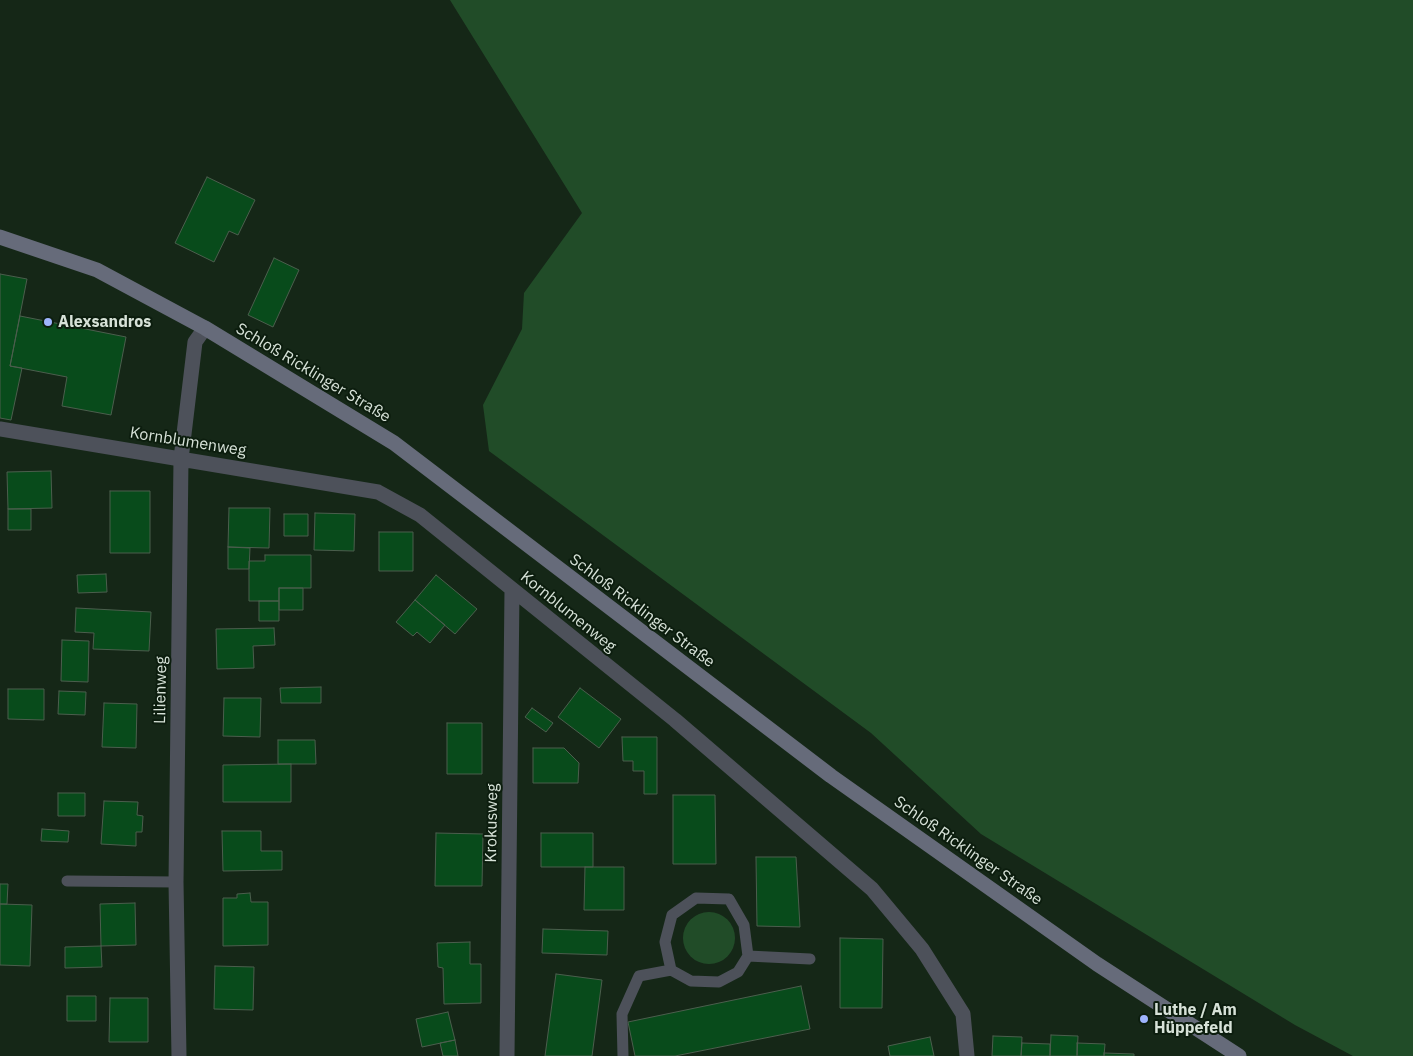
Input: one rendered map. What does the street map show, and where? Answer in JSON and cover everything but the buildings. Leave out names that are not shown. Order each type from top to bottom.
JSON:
[{"type":"street","name":"Schloß Ricklinger Straße","points":[[0,237],[97,270],[204,328],[394,443],[831,776],[1222,1052],[1239,1056]]},
{"type":"street","name":"Lilienweg","points":[[179,1056],[176,882],[181,459],[195,342],[204,328]]},
{"type":"street","name":"Kornblumenweg","points":[[0,429],[378,492],[420,515],[675,720],[872,889],[922,949],[963,1014],[967,1056]]},
{"type":"street","name":"Krokusweg","points":[[506,1056],[512,590]]},
{"type":"lane","points":[[67,882],[176,882]]},
{"type":"lane","points":[[623,1056],[622,1014],[639,976],[670,970],[691,981],[719,982],[738,972],[748,956],[744,925],[729,899],[696,898],[672,915],[665,942],[670,970]]},
{"type":"lane","points":[[748,956],[810,959]]},
{"type":"green space","points":[[450,0],[1413,0],[1413,1056],[1353,1056],[1295,1025],[981,834],[871,733],[489,451],[483,405],[522,329],[524,293],[582,213]]},
{"type":"green space","points":[[709,912],[719,914],[727,920],[733,928],[735,938],[733,948],[727,956],[719,962],[709,964],[699,962],[691,956],[685,948],[683,938],[685,928],[691,920],[699,914]]},
{"type":"place","name":"Alexsandros","points":[[48,322]]},
{"type":"place","name":"Luthe / Am Hüppefeld","points":[[1144,1019]]}]
